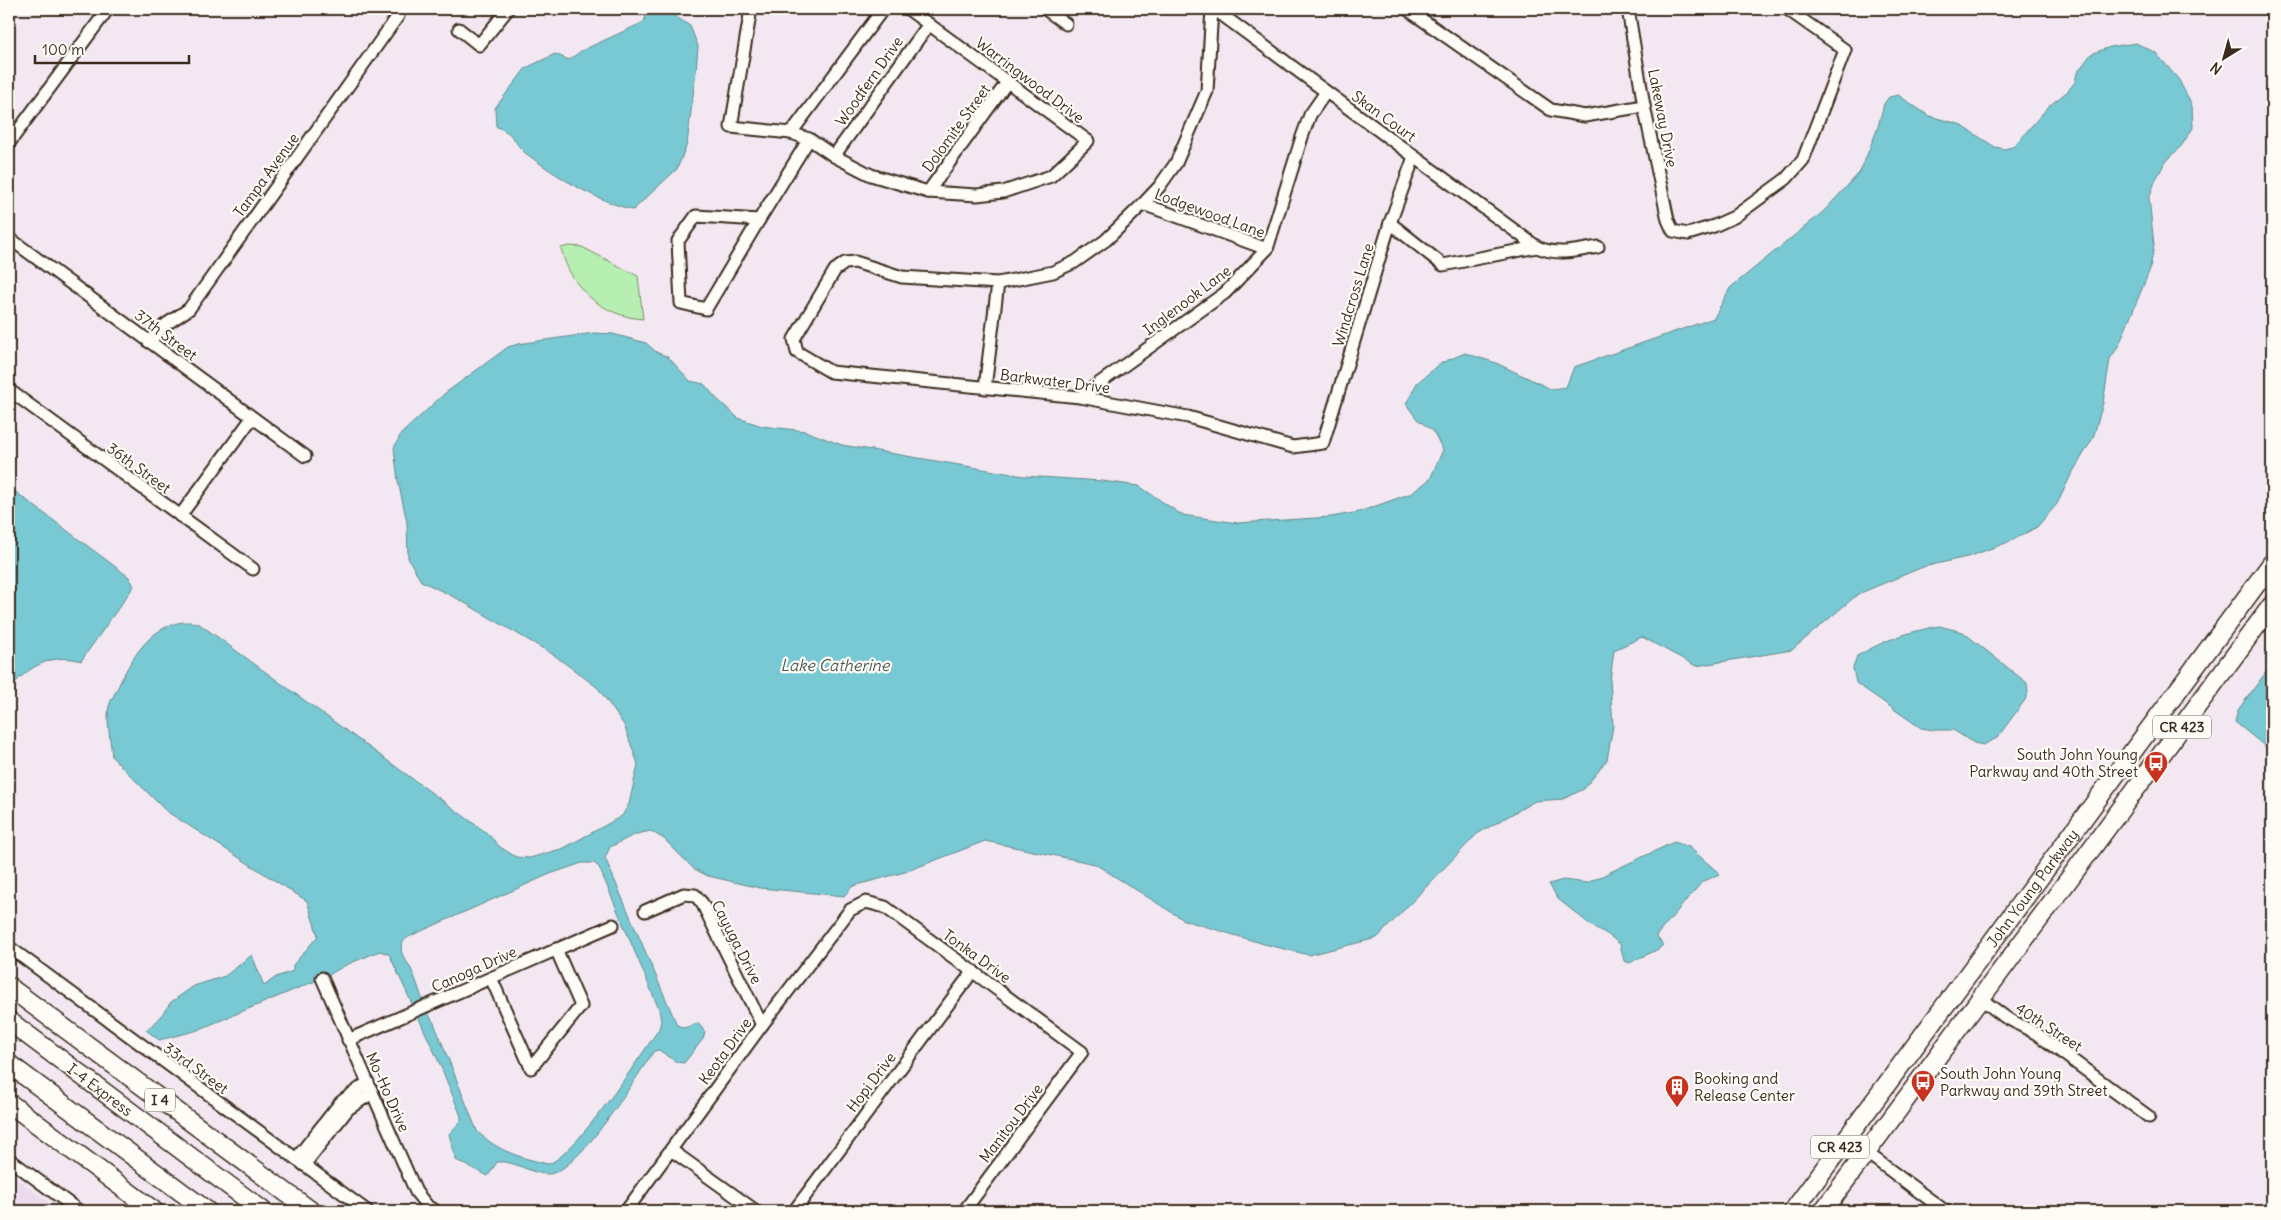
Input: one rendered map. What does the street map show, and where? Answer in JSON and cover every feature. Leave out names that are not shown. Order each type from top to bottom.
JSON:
[{"type":"highway","name":"John Young Parkway","points":[[1793,1211],[2272,563]]},
{"type":"highway","name":"John Young Parkway","points":[[1823,1211],[2272,605]]},
{"type":"highway","name":"I 4","points":[[9,987],[311,1211]]},
{"type":"highway","name":"I-4 Express","points":[[9,1021],[263,1211]]},
{"type":"highway","points":[[9,1064],[207,1211]]},
{"type":"highway","points":[[1867,1153],[1868,1136],[1887,1084]]},
{"type":"highway","points":[[9,1103],[154,1211]]},
{"type":"street","points":[[9,143],[108,9]]},
{"type":"street","points":[[459,29],[479,45],[508,9]]},
{"type":"street","name":"Warringwood Drive","points":[[751,9],[731,127],[791,133],[809,139],[834,156],[871,175],[928,192],[977,195],[1003,192],[1051,176],[1088,141],[908,9]]},
{"type":"street","points":[[791,133],[883,9]]},
{"type":"street","points":[[1044,9],[1066,24]]},
{"type":"street","points":[[985,388],[998,283],[1053,272],[1075,262],[1106,240],[1143,204],[1159,187],[1176,163],[1207,92],[1213,9]]},
{"type":"street","name":"Skan Court","points":[[1213,9],[1537,247]]},
{"type":"street","points":[[1407,9],[1551,110],[1585,116],[1644,106]]},
{"type":"street","name":"Lakeway Drive","points":[[1628,9],[1644,106],[1668,220],[1673,231],[1688,234],[1714,226],[1734,217],[1786,179],[1803,160],[1845,50],[1787,9]]},
{"type":"street","name":"Tampa Avenue","points":[[149,342],[165,325],[189,309],[398,16]]},
{"type":"street","name":"Woodfern Drive","points":[[834,156],[929,24]]},
{"type":"street","name":"Dolomite Street","points":[[928,192],[1008,81]]},
{"type":"street","name":"Inglenook Lane","points":[[1080,398],[1224,293],[1267,250],[1310,115],[1326,92]]},
{"type":"street","points":[[759,220],[696,216],[678,241],[681,303],[706,309],[809,139]]},
{"type":"street","name":"Windcross Lane","points":[[1323,443],[1390,223],[1414,157]]},
{"type":"street","name":"Lodgewood Lane","points":[[1143,204],[1267,250]]},
{"type":"street","points":[[1390,223],[1443,265],[1537,247],[1555,252],[1573,252],[1598,247]]},
{"type":"street","name":"37th Street","points":[[9,238],[305,456]]},
{"type":"street","name":"Barkwater Drive","points":[[998,283],[902,277],[855,262],[845,263],[835,270],[794,340],[797,352],[831,372],[1080,398],[1188,417],[1293,447],[1323,443]]},
{"type":"street","name":"36th Street","points":[[9,390],[252,569]]},
{"type":"street","points":[[180,516],[252,418]]},
{"type":"street","name":"Cayuga Drive","points":[[645,910],[684,894],[695,895],[702,903],[762,1025]]},
{"type":"street","name":"Tonka Drive","points":[[850,910],[866,902],[885,907],[1082,1052]]},
{"type":"street","name":"Keota Drive","points":[[626,1211],[762,1025],[850,910]]},
{"type":"street","name":"Canoga Drive","points":[[348,1040],[613,925]]},
{"type":"street","name":"33rd Street","points":[[9,946],[367,1211]]},
{"type":"street","points":[[491,978],[531,1068],[580,1006],[556,949]]},
{"type":"street","name":"Hopi Drive","points":[[794,1211],[973,971]]},
{"type":"street","name":"Mo-Ho Drive","points":[[322,978],[416,1192],[428,1207],[436,1211]]},
{"type":"street","name":"40th Street","points":[[1980,999],[2005,1017],[2037,1034],[2149,1117]]},
{"type":"street","name":"Manitou Drive","points":[[964,1211],[1082,1052]]},
{"type":"street","points":[[300,1162],[369,1088]]},
{"type":"street","points":[[671,1150],[756,1211]]},
{"type":"street","points":[[1867,1153],[1945,1211]]},
{"type":"street","points":[[9,1159],[79,1211]]},
{"type":"shaded area","points":[[9,1173],[60,1211],[9,1211]]},
{"type":"green space","points":[[569,246],[582,247],[638,276],[643,319],[628,317],[614,312],[601,306],[590,297],[572,276],[565,262],[561,248]]},
{"type":"water","points":[[647,12],[669,12],[690,26],[698,46],[687,144],[677,169],[633,210],[590,194],[549,170],[524,152],[509,134],[496,126],[495,108],[526,68],[555,54],[569,60],[581,51],[644,22]]},
{"type":"water","name":"Lake Catherine","points":[[2136,43],[2156,53],[2179,80],[2192,106],[2193,128],[2182,145],[2164,164],[2149,198],[2154,245],[2150,269],[2119,345],[2110,359],[2103,403],[2093,438],[2071,475],[2057,504],[2037,527],[2011,541],[1971,556],[1923,567],[1858,594],[1792,650],[1696,666],[1642,637],[1614,650],[1610,681],[1613,726],[1607,760],[1584,789],[1563,799],[1535,801],[1477,834],[1377,938],[1309,955],[1264,944],[1184,920],[1095,864],[985,841],[905,872],[853,886],[844,896],[760,888],[708,876],[694,869],[664,839],[651,831],[636,834],[610,847],[605,858],[677,1025],[684,1028],[698,1023],[705,1032],[703,1039],[684,1063],[677,1062],[659,1050],[654,1051],[621,1101],[591,1141],[562,1169],[549,1174],[542,1174],[511,1163],[497,1162],[488,1176],[456,1160],[449,1134],[461,1121],[461,1116],[439,1062],[389,954],[380,951],[346,965],[325,977],[195,1031],[159,1040],[146,1030],[158,1020],[171,1002],[194,986],[225,976],[252,955],[264,986],[276,977],[293,971],[293,965],[318,936],[307,901],[166,811],[112,757],[108,717],[111,701],[125,673],[140,650],[149,639],[171,625],[184,622],[198,623],[487,833],[500,847],[516,857],[530,858],[564,848],[622,816],[629,804],[638,764],[624,725],[598,688],[554,655],[458,599],[421,581],[408,558],[407,522],[398,481],[394,448],[401,434],[444,394],[508,347],[594,333],[613,334],[646,343],[656,352],[668,357],[690,381],[704,384],[738,418],[762,426],[805,431],[842,445],[1024,476],[1102,481],[1139,486],[1182,515],[1238,523],[1331,517],[1359,512],[1412,493],[1430,479],[1443,450],[1433,431],[1417,419],[1406,404],[1417,383],[1441,363],[1465,353],[1496,363],[1551,389],[1566,387],[1574,367],[1714,318],[1730,288],[1823,212],[1860,172],[1877,130],[1884,104],[1889,97],[1898,95],[1929,116],[1959,124],[1995,147],[2005,149],[2014,146],[2049,106],[2068,91],[2075,82],[2077,73],[2091,54],[2110,47]],"holes":[[[582,863],[594,863],[599,867],[659,1009],[661,1021],[659,1029],[590,1125],[574,1144],[548,1164],[501,1149],[477,1131],[434,1023],[401,948],[405,940],[412,935],[550,874]]]},
{"type":"water","points":[[9,487],[129,577],[134,586],[81,661],[70,659],[50,660],[23,675],[9,690]]},
{"type":"water","points":[[1939,626],[1963,632],[2027,683],[2028,692],[2025,700],[1997,738],[1983,745],[1974,743],[1953,730],[1921,728],[1856,683],[1853,668],[1857,656],[1896,637]]},
{"type":"water","points":[[2272,664],[2272,752],[2235,722],[2238,710]]},
{"type":"water","points":[[1674,842],[1689,847],[1720,874],[1702,882],[1656,936],[1663,945],[1657,950],[1630,963],[1624,961],[1620,944],[1592,926],[1558,899],[1549,884],[1563,880],[1587,883]]},
{"type":"place","name":"South John Young Parkway and 40th Street","points":[[2156,784]]},
{"type":"place","name":"South John Young Parkway and 39th Street","points":[[1923,1103]]},
{"type":"place","name":"Booking and Release Center","points":[[1677,1108]]}]
